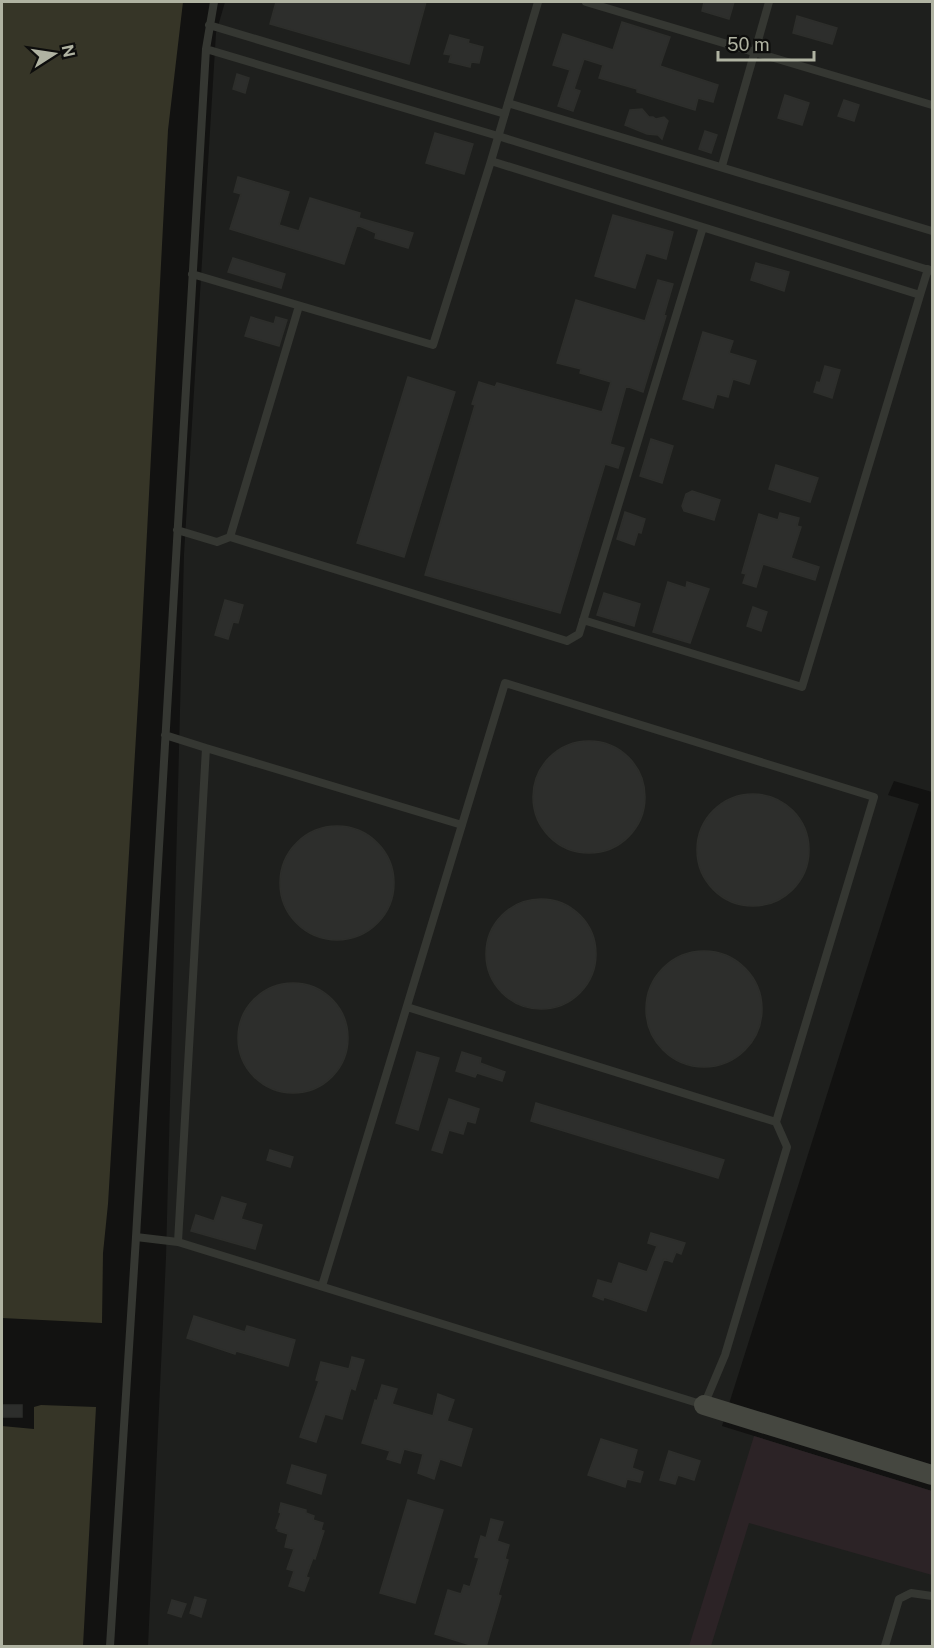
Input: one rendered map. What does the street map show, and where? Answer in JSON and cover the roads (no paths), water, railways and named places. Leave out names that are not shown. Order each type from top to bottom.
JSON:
[{"type":"street","points":[[704,1405],[933,1475]]},
{"type":"lane","points":[[110,1647],[206,49],[214,2]]},
{"type":"lane","points":[[192,274],[433,345],[538,2]]},
{"type":"lane","points":[[586,2],[933,105]]},
{"type":"lane","points":[[722,166],[769,2]]},
{"type":"lane","points":[[209,25],[505,114]]},
{"type":"lane","points":[[206,49],[498,136],[930,270],[802,687],[583,620]]},
{"type":"lane","points":[[508,103],[933,231]]},
{"type":"lane","points":[[491,161],[921,295]]},
{"type":"lane","points":[[177,530],[217,542],[230,537],[567,641],[579,634],[703,227]]},
{"type":"lane","points":[[230,537],[299,306]]},
{"type":"lane","points":[[136,1237],[178,1242],[704,1405],[725,1355],[787,1146],[776,1122],[874,797],[505,683],[322,1286]]},
{"type":"lane","points":[[165,735],[462,825]]},
{"type":"lane","points":[[178,1242],[206,748]]},
{"type":"lane","points":[[407,1007],[776,1122]]},
{"type":"lane","points":[[885,1647],[899,1599],[911,1593],[933,1596]]}]
